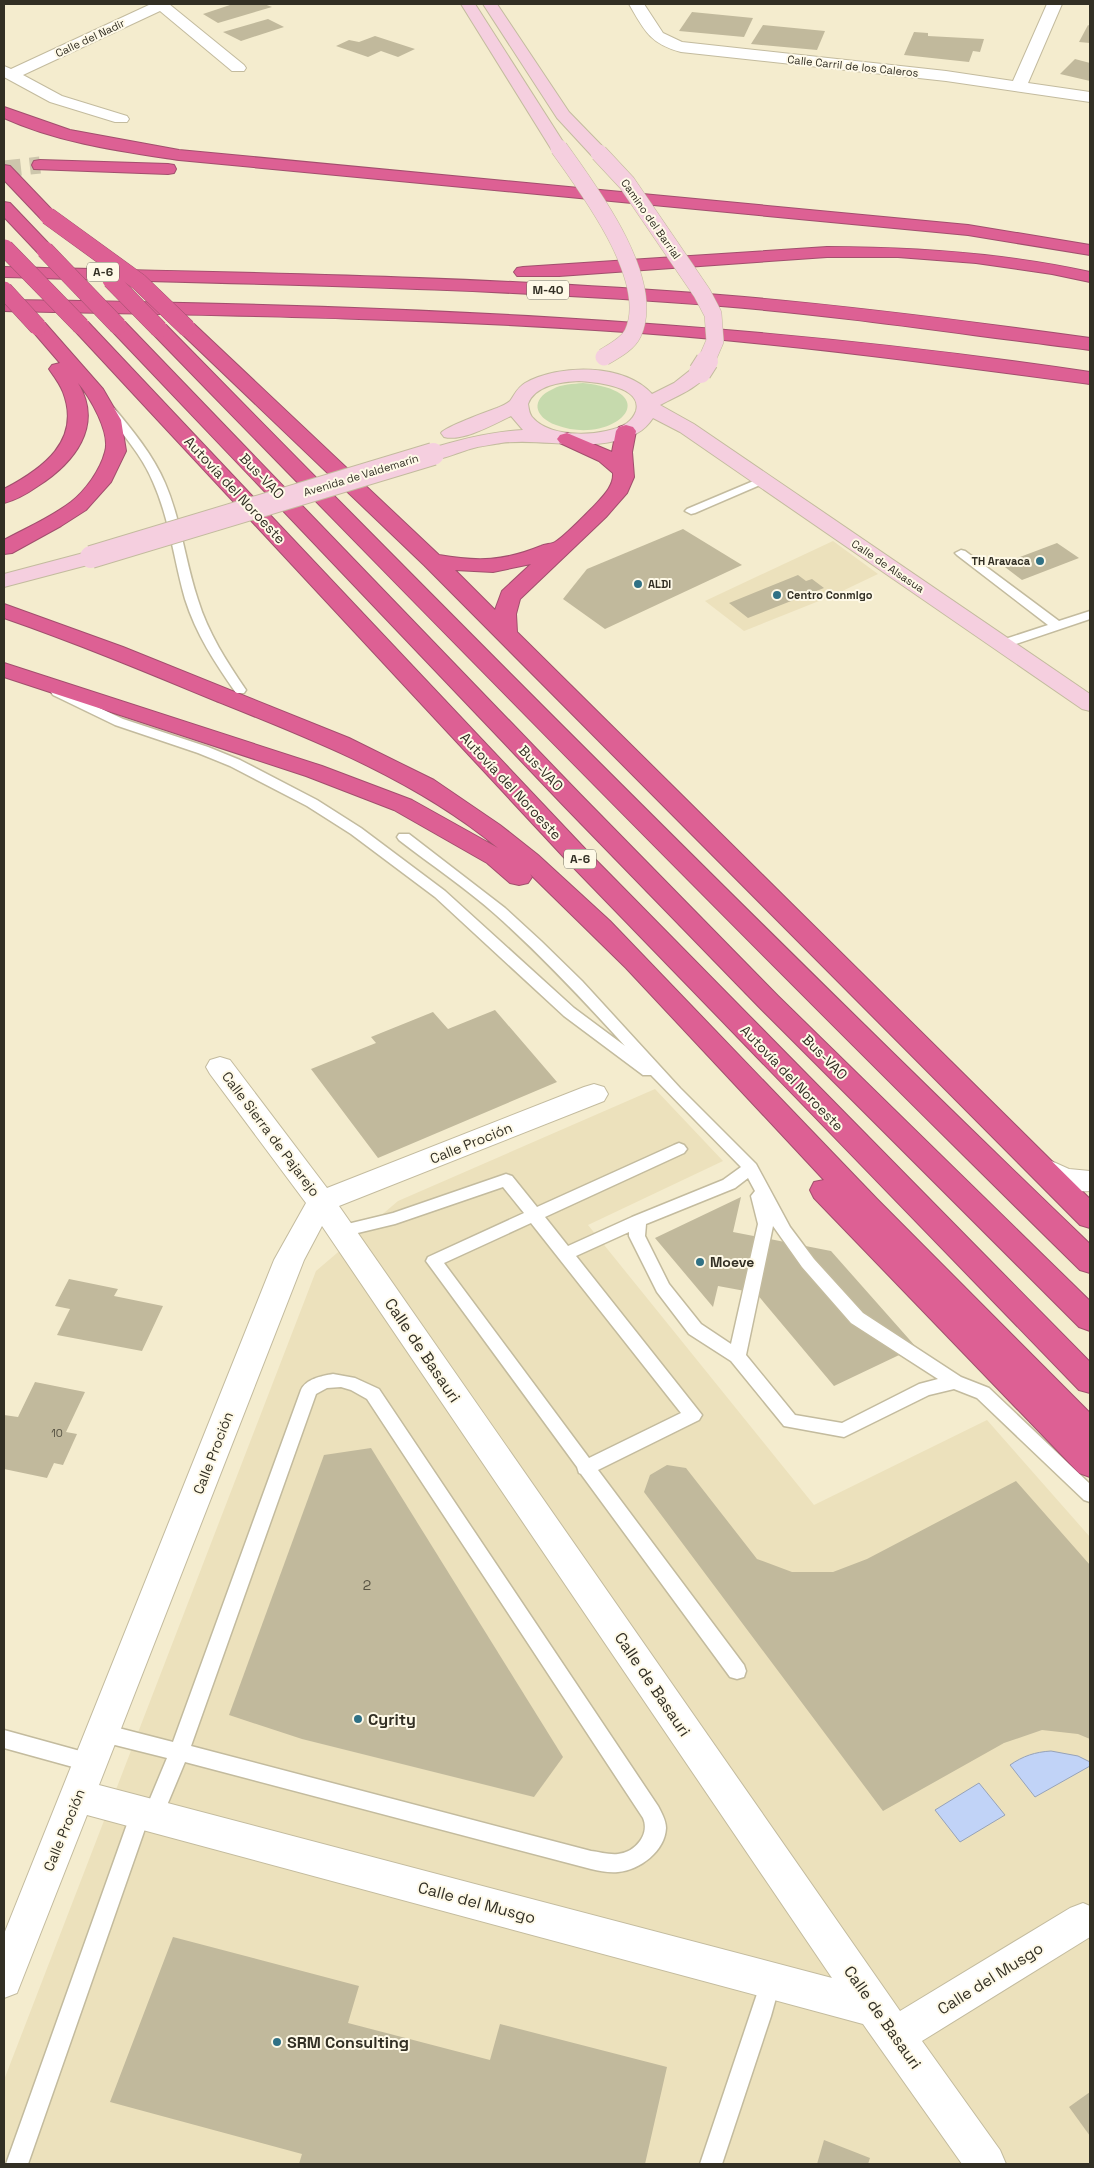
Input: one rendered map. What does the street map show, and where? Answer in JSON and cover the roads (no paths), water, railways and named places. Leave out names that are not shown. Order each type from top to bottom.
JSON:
[{"type":"highway","points":[[4,112],[67,134],[124,147],[179,155],[968,230],[1090,250]]},
{"type":"highway","points":[[40,165],[178,170],[691,219],[965,236],[999,236]]},
{"type":"highway","name":"A-6","points":[[4,170],[395,572],[793,970],[1090,1262]]},
{"type":"highway","name":"Bus-VAO","points":[[4,207],[769,1002],[1090,1319]]},
{"type":"highway","points":[[48,216],[139,282],[432,560],[1090,1217]]},
{"type":"highway","name":"Autovía del Noroeste","points":[[4,248],[81,326],[580,859],[1090,1381]]},
{"type":"highway","points":[[4,270],[141,266],[463,272],[559,271],[827,252],[889,252],[976,258],[1052,269],[1090,277]]},
{"type":"highway","name":"M-40","points":[[4,270],[430,284],[668,297],[808,309],[977,328],[1090,344]]},
{"type":"highway","points":[[4,290],[66,378],[77,399],[78,418],[76,438],[55,464],[21,489],[4,497]]},
{"type":"highway","points":[[4,305],[31,327],[93,389],[111,420],[116,451],[101,482],[79,506],[48,526],[4,548]]},
{"type":"highway","points":[[4,305],[406,316],[595,324],[777,340],[969,360],[1090,378]]},
{"type":"highway","points":[[4,315],[406,316]]},
{"type":"highway","points":[[506,633],[505,607],[510,596],[611,501],[622,483],[624,471],[622,452],[630,429]]},
{"type":"highway","points":[[558,437],[606,457],[624,471]]},
{"type":"highway","points":[[432,560],[479,567],[509,565],[539,555],[568,541]]},
{"type":"highway","points":[[4,611],[156,668],[335,739],[400,770],[488,827],[572,899],[615,942],[840,1179],[1090,1433]]},
{"type":"highway","points":[[4,670],[314,771],[403,805],[496,857],[580,932],[881,1250],[1090,1464]]},
{"type":"main road","points":[[468,4],[618,238],[634,284],[639,313],[637,325],[632,335],[604,357],[568,376],[543,381],[534,386],[526,392],[519,405],[520,414],[526,422],[558,437]]},
{"type":"main road","name":"Camino del Barrial","points":[[490,4],[563,115],[627,183],[702,293],[712,314],[716,341],[711,354],[700,372],[681,387],[646,405]]},
{"type":"main road","name":"Calle de Alsasua","points":[[568,376],[590,375],[620,382],[636,390],[646,405],[687,428],[1090,704]]},
{"type":"main road","name":"Avenida de Valdemarín","points":[[4,581],[86,551],[426,448],[519,405]]},
{"type":"main road","points":[[630,429],[642,420],[646,405]]},
{"type":"main road","name":"Calle de Alsasua","points":[[630,429],[660,424],[687,428]]},
{"type":"main road","name":"Avenida de Valdemarín","points":[[426,448],[503,437],[558,437],[592,440],[630,429]]},
{"type":"main road","name":"Avenida de Valdemarín","points":[[4,566],[86,551]]},
{"type":"street","name":"Calle del Nadir","points":[[7,73],[163,4],[238,68]]},
{"type":"street","name":"Calle Carril de los Caleros","points":[[637,4],[658,38],[667,44],[681,47],[1020,86],[1090,97]]},
{"type":"street","points":[[1020,86],[1056,4]]},
{"type":"street","name":"Calle del Nadir","points":[[7,73],[56,99],[121,119]]},
{"type":"street","name":"Calle Sierra de Pajarejo","points":[[220,1067],[322,1202]]},
{"type":"street","name":"Calle Proción","points":[[4,1980],[289,1260],[322,1202],[594,1094]]},
{"type":"street","points":[[1036,1164],[1062,1178],[1090,1182]]},
{"type":"street","name":"Calle de Basauri","points":[[322,1202],[986,2164]]},
{"type":"street","name":"Calle del Musgo","points":[[78,1796],[771,1980],[886,2021],[1083,1921]]},
{"type":"lane","points":[[93,389],[145,456],[159,482],[170,512],[197,617],[226,670],[240,690]]},
{"type":"lane","points":[[690,511],[764,480]]},
{"type":"lane","points":[[961,553],[1057,626]]},
{"type":"lane","points":[[1003,644],[1090,615]]},
{"type":"lane","points":[[33,680],[119,722],[203,750],[235,763],[312,803],[356,831],[440,894],[569,1012],[675,1092]]},
{"type":"lane","points":[[404,837],[500,910],[536,944],[675,1092],[751,1168],[784,1231],[808,1263],[857,1318],[955,1382],[983,1393],[1090,1495]]},
{"type":"lane","points":[[679,1149],[434,1262],[737,1671]]},
{"type":"lane","points":[[565,1254],[638,1221],[729,1184],[751,1168]]},
{"type":"lane","points":[[737,1356],[766,1224],[751,1168]]},
{"type":"lane","points":[[341,1231],[395,1218],[506,1180],[693,1415],[586,1468]]},
{"type":"lane","points":[[638,1221],[637,1236],[664,1288],[695,1329],[737,1356],[790,1420],[844,1430],[925,1389],[955,1382]]},
{"type":"lane","points":[[17,2164],[147,1814],[179,1752],[309,1390],[318,1384],[331,1380],[343,1380],[359,1384],[373,1394],[646,1804],[656,1826],[654,1839],[645,1850],[632,1859],[617,1863],[591,1860],[179,1752],[103,1733]]},
{"type":"lane","points":[[4,1739],[91,1763]]},
{"type":"lane","points":[[711,2164],[761,2016],[771,1980]]},
{"type":"water","points":[[1051,1751],[1078,1756],[1090,1762],[1090,1766],[1035,1797],[1010,1765],[1029,1755]]},
{"type":"water","points":[[979,1783],[1005,1815],[960,1842],[935,1810]]},
{"type":"tunnel","points":[[4,169],[40,165]]},
{"type":"place","name":"TH Aravaca","points":[[1040,561]]},
{"type":"place","name":"ALDI","points":[[638,584]]},
{"type":"place","name":"Centro Conmigo","points":[[777,595]]},
{"type":"place","name":"Moeve","points":[[700,1262]]},
{"type":"place","name":"Cyrity","points":[[358,1719]]},
{"type":"place","name":"SRM Consulting","points":[[277,2042]]}]
